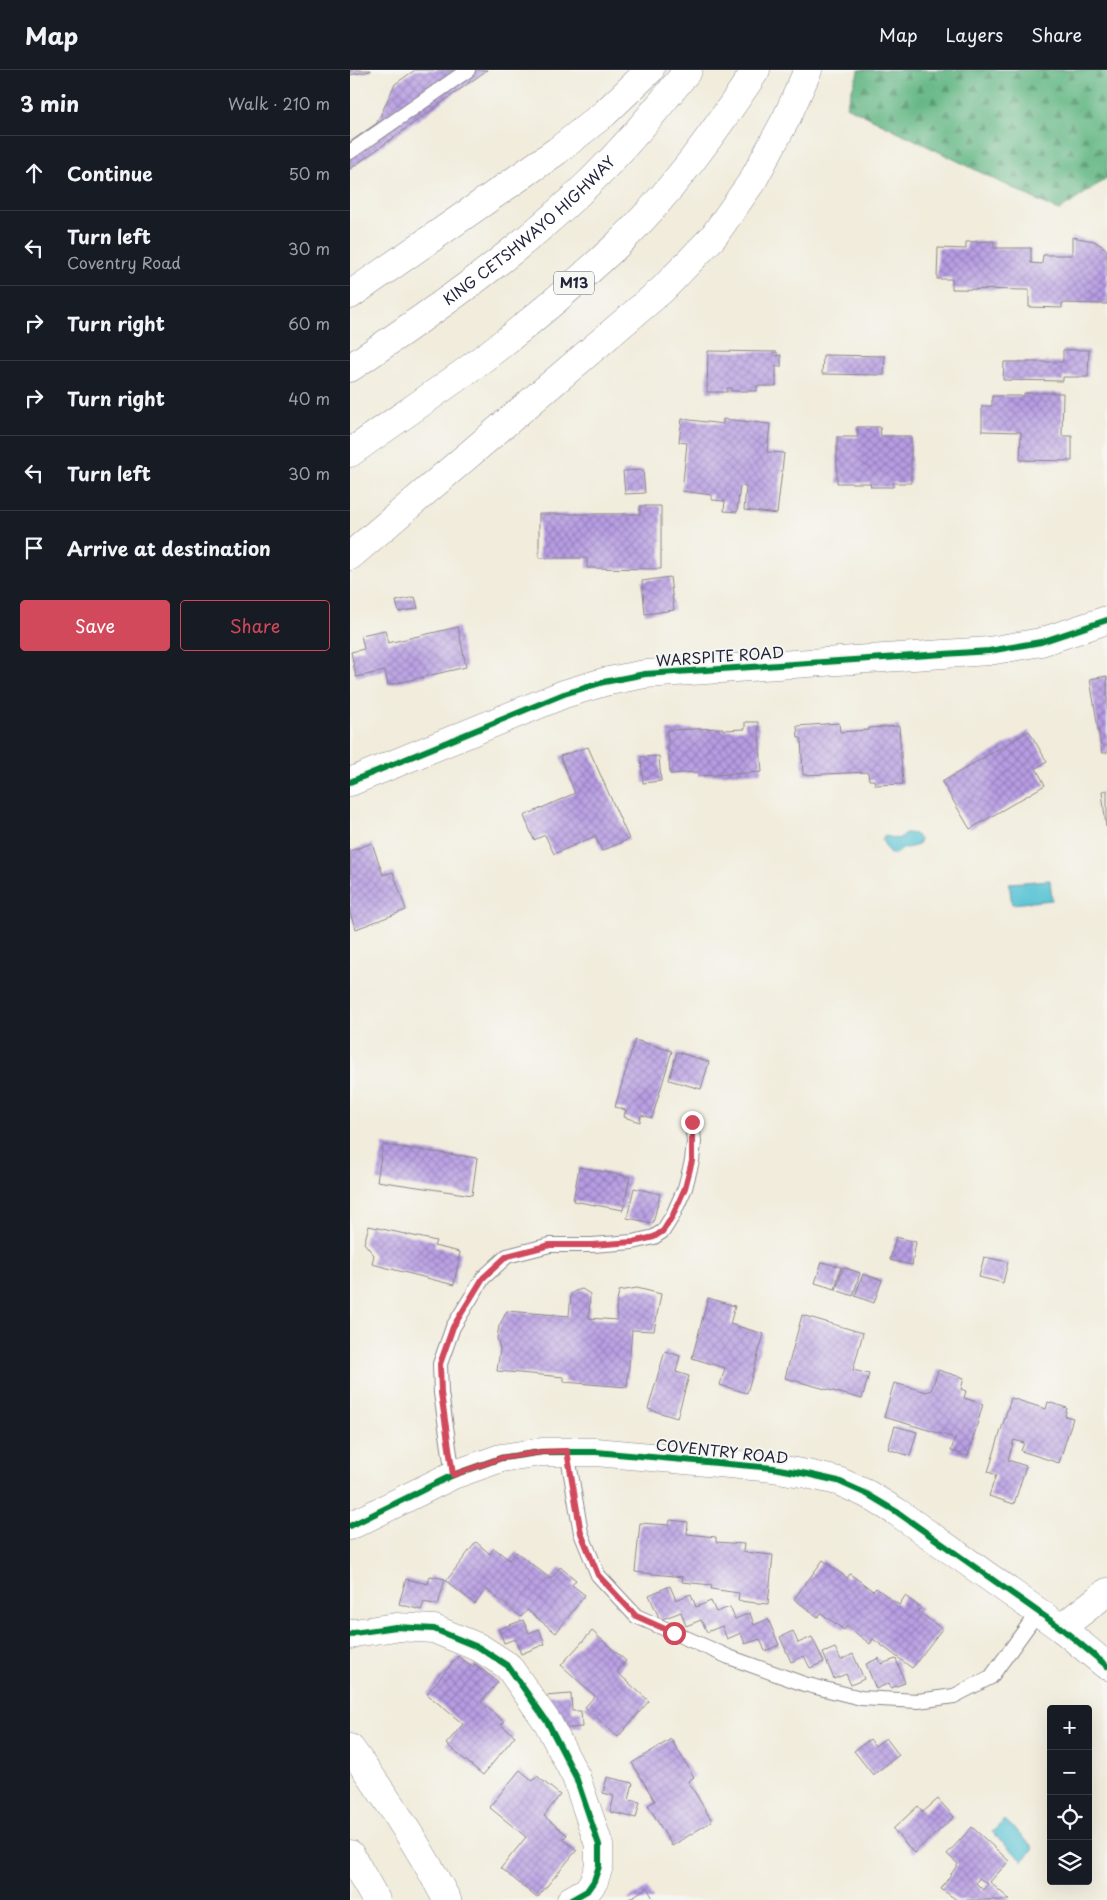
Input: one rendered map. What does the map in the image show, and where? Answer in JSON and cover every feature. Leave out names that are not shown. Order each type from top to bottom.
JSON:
[{"type":"main road","points":[[350,295],[557,151],[605,113],[650,70]]},
{"type":"main road","name":"KING CETSHWAYO HIGHWAY","points":[[350,368],[442,306],[511,253],[593,179],[650,118],[688,70]]},
{"type":"main road","name":"M13","points":[[350,453],[489,354],[615,247],[666,192],[724,117],[756,70]]},
{"type":"main road","points":[[350,556],[663,289],[714,237],[753,180],[787,117],[808,70]]},
{"type":"main road","name":"WARSPITE ROAD","points":[[350,782],[564,694],[604,682],[645,674],[989,651],[1041,642],[1107,620]]},
{"type":"main road","name":"COVENTRY ROAD","points":[[350,1526],[453,1475],[501,1458],[542,1452],[596,1452],[773,1468],[838,1481],[867,1494],[897,1512],[1062,1628],[1107,1666]]},
{"type":"main road","points":[[1062,1628],[1107,1592]]},
{"type":"main road","points":[[350,1635],[396,1627],[434,1629],[480,1648],[508,1666],[548,1723],[576,1777],[599,1845],[599,1866],[594,1881],[587,1891],[571,1900]]},
{"type":"main road","points":[[350,1748],[376,1782],[426,1860],[447,1900]]},
{"type":"main road","points":[[350,1854],[376,1900]]},
{"type":"lane","points":[[350,152],[468,70]]},
{"type":"lane","points":[[453,1475],[441,1393],[440,1364],[453,1327],[483,1278],[507,1256],[550,1245],[592,1245],[633,1242],[654,1237],[663,1231],[673,1215],[685,1188],[692,1161],[692,1122]]},
{"type":"lane","points":[[567,1451],[581,1533],[598,1575],[636,1616],[729,1656],[804,1684],[860,1698],[918,1701],[954,1696],[991,1677],[1038,1612]]},
{"type":"green space","points":[[859,70],[1107,70],[1107,178],[1059,211],[846,106]]},
{"type":"water","points":[[907,833],[915,834],[920,839],[919,844],[895,854],[890,854],[882,840],[885,836],[898,839]]},
{"type":"water","points":[[1050,880],[1052,900],[1012,904],[1009,883]]},
{"type":"water","points":[[1005,1820],[1034,1848],[1023,1861],[992,1832]]},
{"type":"building","points":[[350,70],[371,70],[371,71],[350,75]]},
{"type":"building","points":[[415,70],[487,70],[350,169],[350,142],[377,123],[395,84]]},
{"type":"building","points":[[1072,237],[1094,241],[1107,251],[1107,304],[1062,303],[1062,308],[1029,307],[1029,290],[952,289],[952,279],[937,279],[938,248],[966,249],[966,242],[994,241],[994,248],[1031,248],[1031,263],[1042,264],[1043,255],[1072,255]]},
{"type":"building","points":[[1063,350],[1089,350],[1088,377],[1063,377],[1063,381],[1003,380],[1004,362],[1063,362]]},
{"type":"building","points":[[708,351],[777,352],[777,356],[781,355],[781,367],[776,366],[776,386],[757,386],[757,391],[731,391],[731,388],[727,388],[727,392],[707,392]]},
{"type":"building","points":[[823,355],[885,356],[884,375],[822,374]]},
{"type":"building","points":[[1024,393],[1063,393],[1062,436],[1072,436],[1072,461],[1020,460],[1021,432],[982,431],[982,406],[992,406],[992,396],[1024,396]]},
{"type":"building","points":[[682,419],[723,424],[723,419],[770,424],[767,452],[784,453],[777,514],[744,510],[746,487],[740,486],[737,512],[724,511],[725,501],[712,500],[712,495],[682,491],[687,443],[679,442]]},
{"type":"building","points":[[857,427],[880,427],[881,436],[911,436],[911,483],[893,483],[893,487],[871,487],[870,483],[837,483],[837,437],[858,437]]},
{"type":"building","points":[[643,470],[645,493],[625,494],[623,471]]},
{"type":"building","points":[[640,506],[661,506],[661,569],[587,568],[587,558],[539,558],[539,514],[640,514]]},
{"type":"building","points":[[670,577],[674,610],[645,614],[642,581]]},
{"type":"building","points":[[415,597],[418,608],[399,612],[396,601]]},
{"type":"building","points":[[458,627],[466,667],[388,685],[385,671],[356,677],[351,652],[364,649],[361,635],[385,630],[388,643]]},
{"type":"building","points":[[1107,676],[1107,753],[1102,753],[1090,679]]},
{"type":"building","points":[[745,722],[758,722],[762,772],[698,776],[698,772],[670,774],[667,730],[745,729]]},
{"type":"building","points":[[839,723],[840,732],[899,726],[903,784],[875,785],[874,780],[869,780],[868,772],[803,775],[801,738],[798,738],[797,726]]},
{"type":"building","points":[[1029,731],[1047,762],[1036,768],[1045,785],[970,829],[942,782]]},
{"type":"building","points":[[588,747],[629,839],[602,851],[595,836],[554,854],[545,835],[534,840],[524,816],[575,793],[560,756]]},
{"type":"building","points":[[659,756],[661,781],[643,783],[641,757]]},
{"type":"building","points":[[1107,790],[1107,827],[1106,827],[1102,791]]},
{"type":"building","points":[[372,843],[383,875],[393,872],[406,910],[356,929],[350,914],[350,851]]},
{"type":"building","points":[[635,1040],[672,1051],[652,1118],[641,1115],[640,1122],[624,1117],[626,1110],[615,1107]]},
{"type":"building","points":[[677,1052],[709,1062],[701,1089],[669,1080]]},
{"type":"building","points":[[383,1145],[477,1158],[472,1195],[377,1181]]},
{"type":"building","points":[[579,1167],[630,1177],[623,1210],[573,1201]]},
{"type":"building","points":[[634,1188],[660,1194],[653,1223],[627,1218]]},
{"type":"building","points":[[369,1226],[436,1241],[434,1246],[460,1252],[454,1285],[372,1264],[374,1255],[364,1243]]},
{"type":"building","points":[[896,1237],[916,1242],[912,1265],[890,1260]]},
{"type":"building","points":[[984,1257],[1008,1262],[1003,1283],[979,1277]]},
{"type":"building","points":[[822,1262],[841,1267],[835,1289],[815,1283]]},
{"type":"building","points":[[843,1267],[860,1273],[853,1296],[836,1290]]},
{"type":"building","points":[[863,1274],[882,1280],[874,1303],[855,1296]]},
{"type":"building","points":[[637,1288],[661,1294],[654,1331],[632,1330],[627,1387],[564,1382],[564,1377],[497,1371],[500,1349],[497,1338],[499,1326],[507,1311],[569,1316],[571,1294],[582,1289],[590,1294],[589,1318],[617,1320],[616,1307],[619,1291]]},
{"type":"building","points":[[708,1298],[735,1306],[730,1324],[764,1334],[747,1393],[720,1385],[725,1368],[692,1358]]},
{"type":"building","points":[[802,1315],[863,1333],[853,1370],[869,1374],[862,1399],[785,1378]]},
{"type":"building","points":[[665,1351],[680,1356],[676,1372],[689,1376],[677,1418],[648,1409]]},
{"type":"building","points":[[938,1370],[964,1378],[961,1389],[966,1391],[964,1398],[983,1404],[968,1456],[951,1451],[955,1438],[884,1417],[894,1383],[927,1392],[931,1391]]},
{"type":"building","points":[[1011,1398],[1046,1409],[1048,1402],[1067,1408],[1065,1416],[1073,1418],[1059,1463],[1021,1451],[1024,1443],[1014,1440],[1008,1460],[1026,1466],[1014,1504],[989,1496],[996,1475],[988,1472]]},
{"type":"building","points":[[895,1426],[917,1432],[910,1456],[888,1449]]},
{"type":"building","points":[[670,1520],[688,1522],[687,1534],[716,1537],[716,1542],[744,1544],[743,1552],[773,1555],[768,1604],[738,1601],[739,1593],[711,1589],[712,1585],[682,1582],[683,1577],[635,1572],[640,1523],[669,1525]]},
{"type":"building","points":[[476,1542],[490,1554],[494,1548],[509,1560],[516,1552],[551,1579],[560,1567],[576,1580],[572,1585],[585,1595],[556,1633],[527,1610],[521,1617],[486,1589],[475,1604],[446,1581]]},
{"type":"building","points":[[823,1560],[847,1578],[850,1574],[873,1591],[876,1588],[899,1605],[905,1596],[921,1608],[918,1611],[942,1629],[912,1668],[873,1639],[870,1644],[847,1626],[844,1630],[821,1613],[818,1617],[794,1599]]},
{"type":"building","points":[[430,1576],[445,1579],[438,1605],[424,1602],[421,1610],[399,1604],[406,1579],[428,1584]]},
{"type":"building","points":[[670,1586],[676,1600],[691,1594],[696,1607],[711,1601],[716,1612],[730,1607],[735,1619],[750,1613],[754,1625],[768,1619],[779,1645],[765,1651],[760,1639],[745,1644],[741,1633],[727,1639],[722,1626],[707,1632],[701,1620],[686,1626],[681,1612],[660,1620],[649,1595]]},
{"type":"building","points":[[523,1620],[529,1633],[539,1629],[545,1644],[521,1654],[515,1639],[504,1643],[499,1629]]},
{"type":"building","points":[[592,1631],[626,1661],[617,1672],[649,1701],[618,1737],[585,1707],[595,1696],[561,1665]]},
{"type":"building","points":[[793,1631],[798,1643],[812,1637],[824,1662],[810,1668],[804,1656],[791,1662],[780,1637]]},
{"type":"building","points":[[835,1648],[841,1660],[853,1654],[864,1679],[851,1685],[846,1674],[834,1679],[823,1653]]},
{"type":"building","points":[[458,1656],[473,1667],[475,1664],[498,1682],[481,1702],[504,1722],[501,1725],[515,1736],[483,1775],[446,1744],[463,1724],[427,1694]]},
{"type":"building","points":[[879,1658],[881,1664],[896,1659],[905,1683],[891,1688],[889,1683],[876,1689],[866,1664]]},
{"type":"building","points":[[571,1694],[572,1711],[581,1711],[582,1727],[556,1729],[545,1696]]},
{"type":"building","points":[[886,1738],[899,1755],[873,1775],[854,1751],[870,1739],[875,1746]]},
{"type":"building","points":[[671,1739],[694,1777],[688,1781],[712,1821],[672,1846],[648,1805],[655,1801],[632,1763]]},
{"type":"building","points":[[520,1770],[533,1781],[537,1776],[560,1795],[544,1816],[567,1835],[563,1839],[577,1850],[537,1898],[501,1868],[526,1837],[489,1807]]},
{"type":"building","points":[[607,1777],[633,1783],[629,1800],[640,1802],[636,1818],[610,1812],[614,1796],[603,1793]]},
{"type":"building","points":[[938,1799],[954,1817],[914,1853],[893,1829],[918,1806],[923,1812]]},
{"type":"building","points":[[972,1827],[1009,1861],[990,1882],[1010,1900],[957,1900],[941,1889],[958,1864],[947,1854]],"holes":[[[979,1878],[988,1884],[983,1890],[976,1883]]]},
{"type":"building","points":[[647,1888],[654,1900],[627,1900]]},
{"type":"cycle path","points":[[350,782],[564,694],[604,682],[645,674],[989,651],[1041,642],[1107,620]]},
{"type":"cycle path","points":[[350,1526],[453,1475],[501,1458],[542,1452],[596,1452],[773,1468],[807,1474],[838,1481],[867,1494],[897,1512],[1061,1628],[1107,1666]]},
{"type":"cycle path","points":[[350,1635],[396,1627],[434,1629],[480,1648],[508,1666],[548,1723],[576,1777],[599,1845],[599,1866],[594,1881],[587,1891],[571,1900]]},
{"type":"route","points":[[674,1633],[636,1616],[598,1575],[581,1533],[567,1451],[542,1452],[501,1458],[453,1475],[441,1393],[440,1364],[453,1327],[483,1278],[507,1256],[550,1245],[592,1245],[633,1242],[654,1237],[663,1231],[673,1215],[685,1188],[692,1161],[694,1142],[692,1122]]}]
